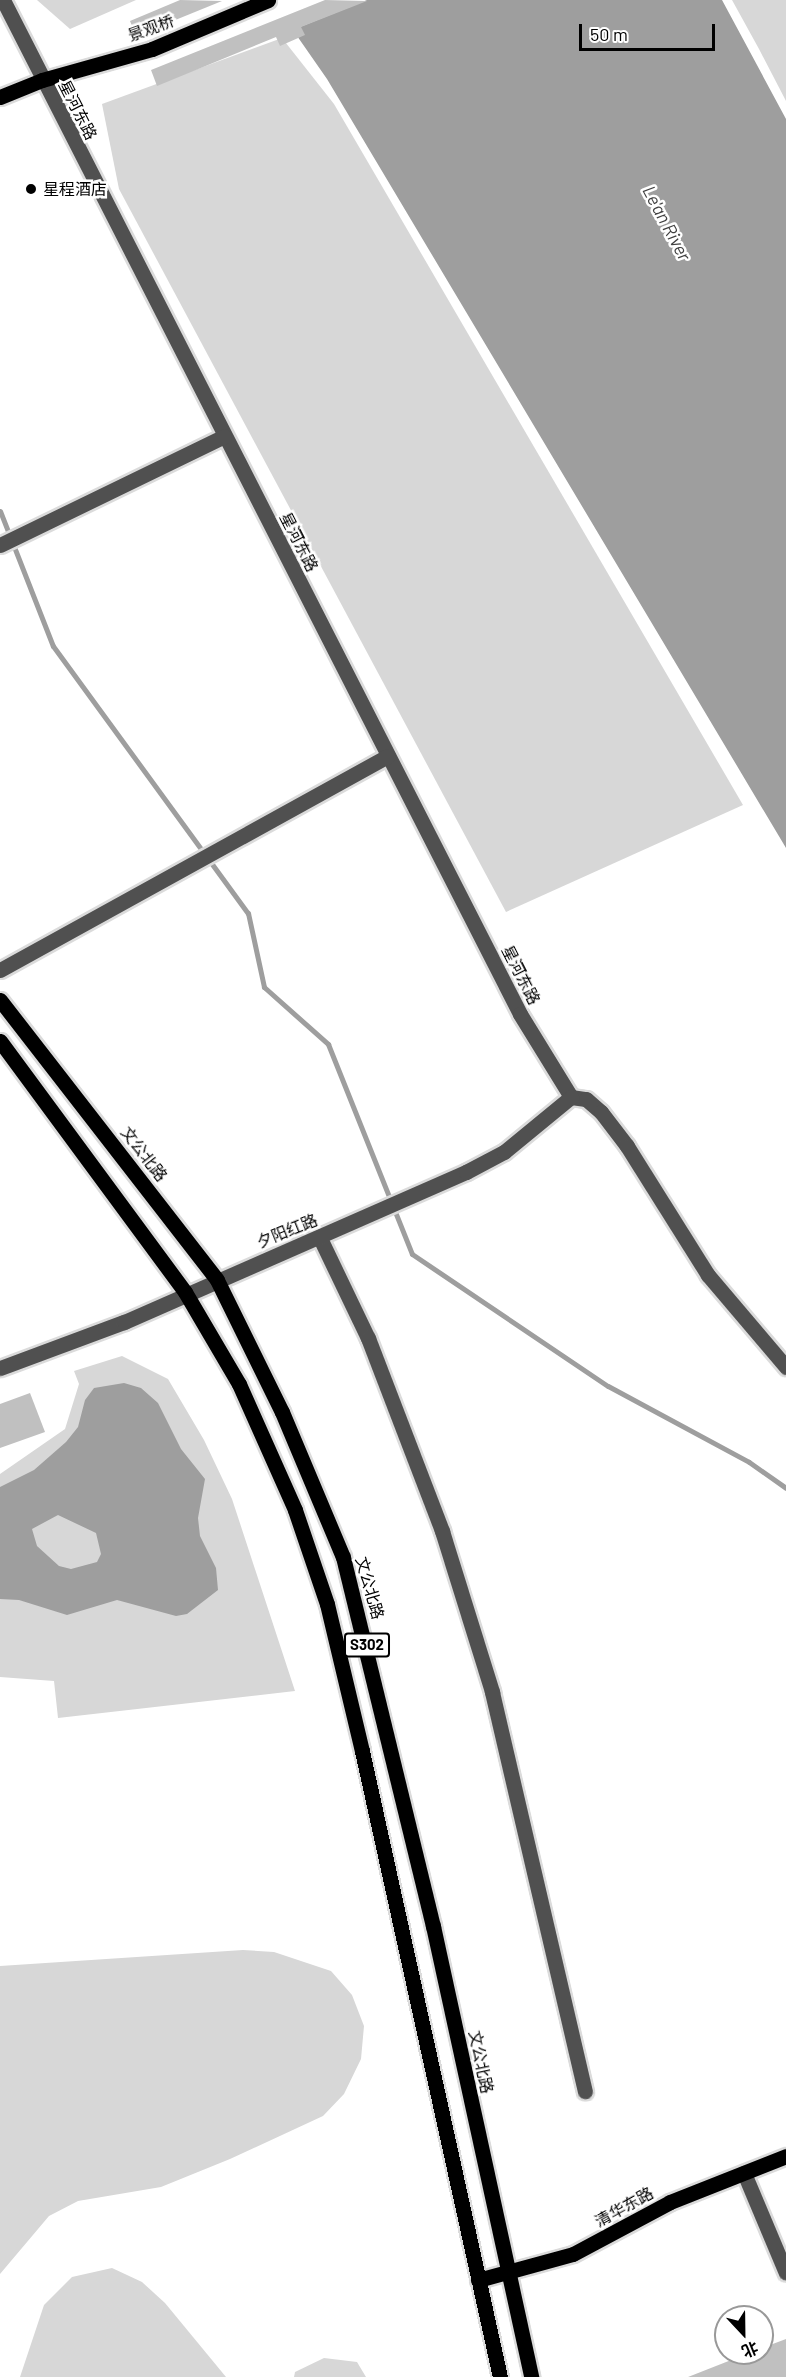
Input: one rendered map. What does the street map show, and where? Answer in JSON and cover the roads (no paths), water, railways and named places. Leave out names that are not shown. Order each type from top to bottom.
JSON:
[{"type":"main road","name":"景观桥","points":[[0,97],[42,80],[152,49],[268,0]]},
{"type":"main road","name":"文公北路","points":[[0,1000],[217,1280],[282,1412],[343,1557],[431,1915],[531,2377]]},
{"type":"main road","name":"S302","points":[[0,1041],[185,1292],[243,1395],[295,1510],[327,1604],[386,1854],[500,2377]]},
{"type":"main road","name":"清华东路","points":[[478,2280],[573,2254],[670,2202],[786,2156]]},
{"type":"street","name":"星河东路","points":[[3,0],[520,1014],[571,1097]]},
{"type":"street","points":[[0,545],[224,436]]},
{"type":"street","points":[[0,970],[388,756]]},
{"type":"street","points":[[571,1097],[586,1099],[601,1112],[627,1146],[708,1275],[786,1367]]},
{"type":"street","name":"夕阳红路","points":[[0,1368],[124,1322],[185,1292],[320,1238],[403,1200],[504,1152],[571,1097]]},
{"type":"street","points":[[320,1238],[368,1338],[442,1531],[492,1692],[585,2091]]},
{"type":"street","points":[[744,2173],[786,2273]]},
{"type":"water","name":"Le'an River","points":[[272,0],[722,0],[786,119],[786,848],[327,79]]},
{"type":"water","points":[[124,1383],[141,1388],[158,1403],[181,1449],[205,1479],[198,1518],[200,1536],[216,1568],[218,1590],[187,1614],[176,1616],[117,1600],[67,1615],[19,1600],[0,1599],[0,1487],[34,1470],[66,1442],[78,1427],[85,1400],[94,1388]],"holes":[[[58,1515],[96,1533],[101,1554],[97,1562],[71,1569],[59,1566],[37,1546],[32,1529]]]},
{"type":"waterway","points":[[0,511],[53,646],[248,913],[264,987],[328,1044],[412,1254],[608,1386],[749,1462],[786,1488]]},
{"type":"place","name":"星程酒店","points":[[31,189]]}]
